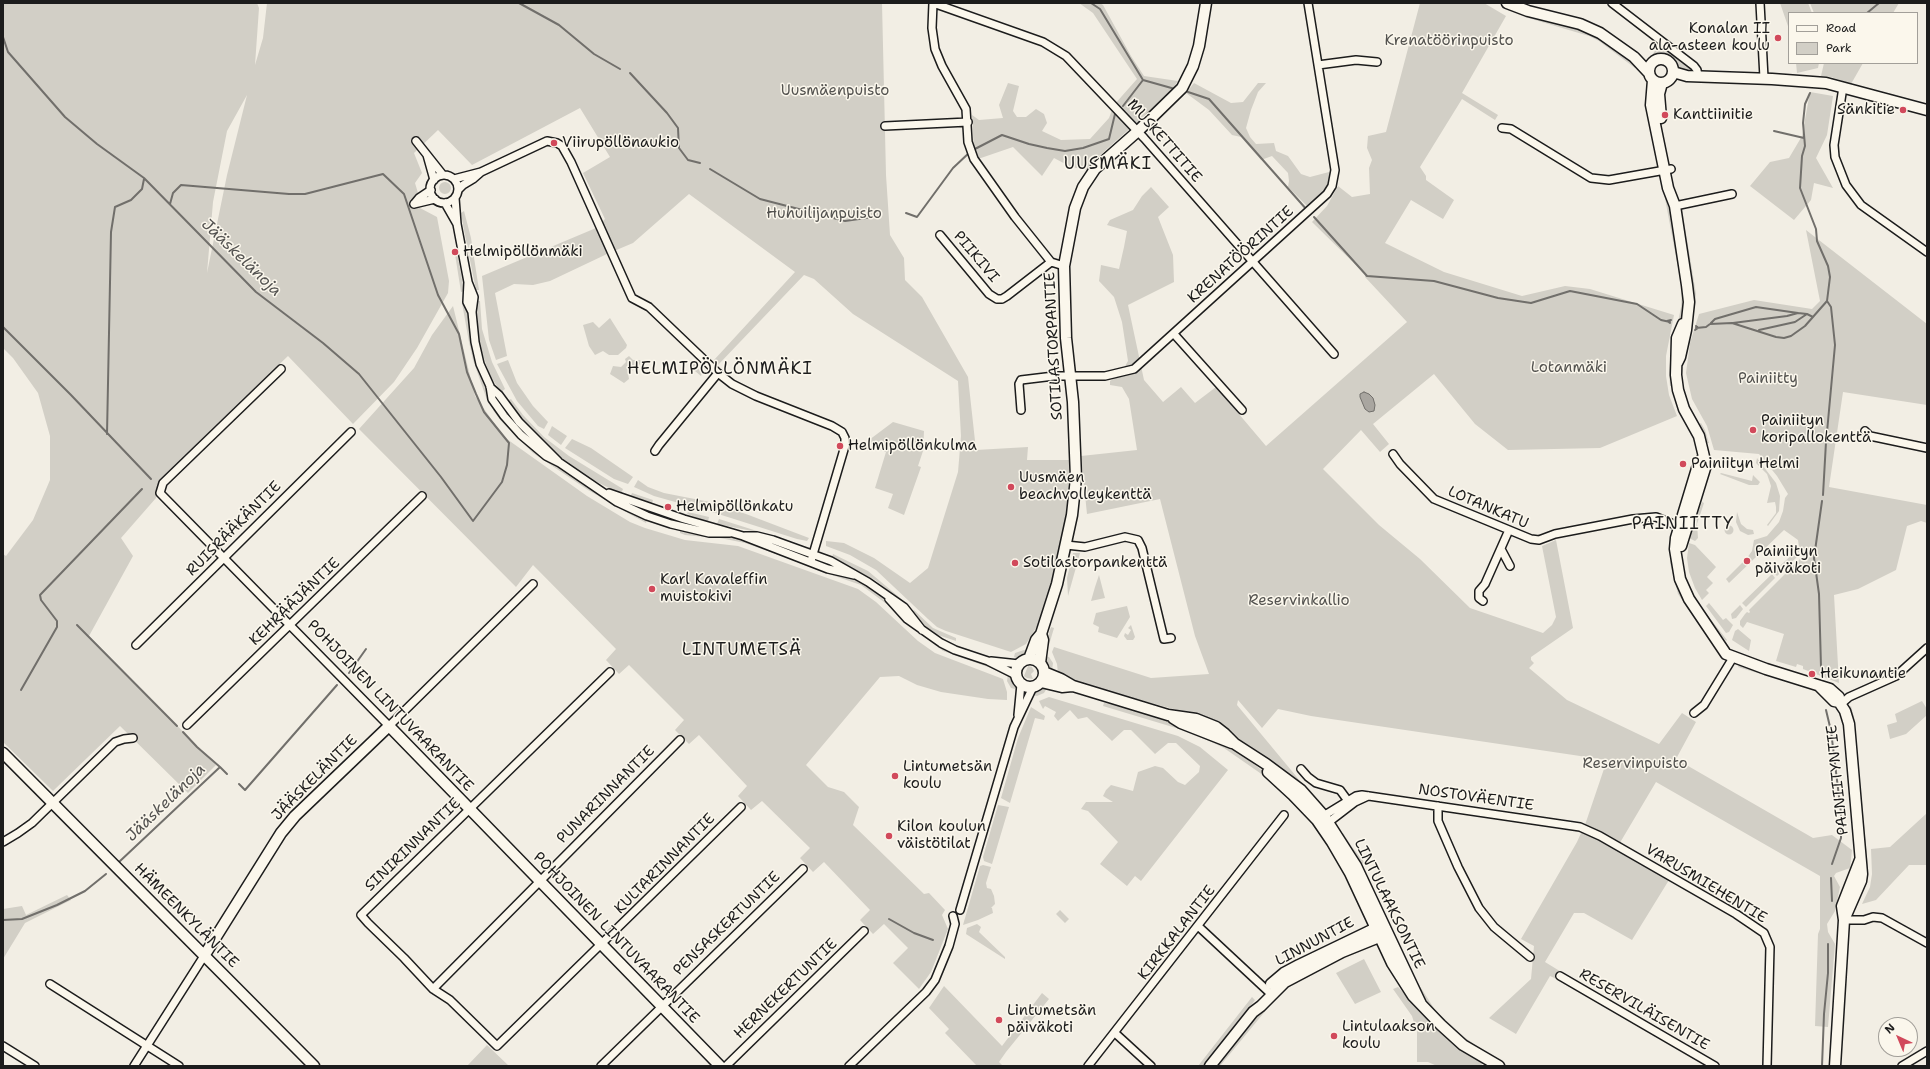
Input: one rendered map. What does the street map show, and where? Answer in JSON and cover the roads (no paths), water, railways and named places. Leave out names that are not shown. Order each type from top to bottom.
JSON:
[{"type":"street","name":"MUSKETTITIE","points":[[933,3],[1043,42],[1059,50],[1081,70],[1138,131],[1334,354]]},
{"type":"street","points":[[933,3],[932,28],[935,49],[942,66],[964,104],[968,114],[967,135],[970,150],[974,159],[1015,217],[1051,262],[1064,266]]},
{"type":"street","name":"SOTILASTORPANTIE","points":[[1028,659],[1036,640],[1041,634],[1057,584],[1072,516],[1076,478],[1071,377],[1066,338],[1064,266],[1075,208],[1083,187],[1095,169],[1138,131],[1178,92],[1188,79],[1199,46],[1206,3]]},
{"type":"street","name":"KRENATÖÖRINTIE","points":[[1021,410],[1019,384],[1021,380],[1054,376],[1106,376],[1134,370],[1327,194],[1332,186],[1335,170],[1308,3]]},
{"type":"street","points":[[1507,3],[1524,10],[1580,24],[1600,34],[1634,56],[1655,79],[1669,80],[1674,72]]},
{"type":"street","points":[[1612,3],[1694,66],[1697,70],[1698,76]]},
{"type":"street","points":[[1760,3],[1764,78]]},
{"type":"street","points":[[1634,56],[1654,61],[1660,59],[1667,60],[1672,66],[1674,72]]},
{"type":"street","points":[[1318,65],[1356,60],[1377,62]]},
{"type":"street","points":[[1654,61],[1650,68],[1655,79]]},
{"type":"street","points":[[1674,72],[1687,76],[1764,78],[1826,83],[1927,110]]},
{"type":"street","name":"PAINIITYNTIE","points":[[1655,79],[1652,105],[1667,170],[1669,193],[1674,202],[1688,285],[1689,302],[1684,339],[1677,363],[1676,375],[1678,390],[1684,409],[1699,436],[1705,468],[1682,527],[1677,560],[1684,589],[1715,636],[1723,651],[1749,663],[1819,686],[1834,692],[1839,697],[1848,724],[1861,858],[1842,906],[1844,920],[1840,993]]},
{"type":"street","points":[[1842,87],[1834,146],[1835,157],[1846,185],[1861,205],[1927,252]]},
{"type":"street","points":[[885,126],[968,122]]},
{"type":"street","points":[[1502,128],[1515,131],[1591,178],[1609,180],[1667,170]]},
{"type":"street","points":[[416,141],[443,175],[454,179],[481,172],[547,141],[557,143],[562,146],[632,298],[648,307],[718,373],[732,384],[756,396],[839,430],[844,436],[845,446],[812,558]]},
{"type":"street","points":[[427,155],[434,180],[431,190],[419,198],[414,204],[435,199],[445,203],[457,224]]},
{"type":"street","points":[[481,172],[463,185],[458,190],[455,198],[457,224],[468,282],[467,302],[472,312],[478,354],[495,403],[521,436],[546,456],[560,463],[581,479],[601,490],[637,504],[730,533],[812,558],[831,561],[886,594],[903,616],[941,643],[955,650],[988,661],[1018,679],[1026,687],[1039,676]]},
{"type":"street","points":[[434,180],[443,175]]},
{"type":"street","points":[[454,179],[458,190]]},
{"type":"street","points":[[431,190],[435,199]]},
{"type":"street","points":[[1674,202],[1732,194]]},
{"type":"street","points":[[445,203],[455,198]]},
{"type":"street","name":"PIIKIVI","points":[[940,235],[990,294],[997,299],[1002,299],[1007,296],[1051,262]]},
{"type":"street","points":[[1174,334],[1242,410]]},
{"type":"street","name":"POHJOINEN LINTUVAARANTIE","points":[[280,369],[162,483],[159,490],[161,495],[389,726],[720,1066]]},
{"type":"street","points":[[655,451],[718,373]]},
{"type":"street","points":[[1865,431],[1870,436],[1927,448]]},
{"type":"street","name":"RUISRÄÄKÄNTIE","points":[[136,644],[351,432]]},
{"type":"street","name":"LOTANKATU","points":[[1393,454],[1402,468],[1434,499],[1531,540],[1539,540],[1555,534],[1633,519],[1656,517],[1682,527]]},
{"type":"street","name":"KEHRÄÄJÄNTIE","points":[[187,725],[422,496]]},
{"type":"street","points":[[1483,601],[1479,598],[1479,591],[1485,584],[1509,530]]},
{"type":"street","points":[[1066,545],[1085,547],[1125,537],[1138,540],[1142,548],[1164,639],[1171,638]]},
{"type":"street","points":[[1501,548],[1510,566]]},
{"type":"street","name":"JÄÄSKELÄNTIE","points":[[134,1066],[281,833],[295,816],[533,584]]},
{"type":"street","name":"SOTILASTORPANTIE","points":[[1039,676],[1043,640],[1041,634]]},
{"type":"street","points":[[1840,703],[1849,696],[1896,676],[1927,648]]},
{"type":"street","points":[[1694,713],[1704,705],[1734,656]]},
{"type":"street","points":[[960,910],[1018,715],[1039,676],[1035,660],[1028,659],[1019,664],[988,661]]},
{"type":"street","points":[[1018,715],[1019,664]]},
{"type":"street","name":"SINIRINNANTIE","points":[[433,989],[361,915],[610,672]]},
{"type":"street","name":"LINTULAAKSONTIE","points":[[1039,676],[1062,687],[1073,686],[1168,715],[1181,723],[1235,744],[1288,780],[1323,822],[1356,866],[1381,931],[1405,985],[1413,996],[1463,1045],[1499,1066]]},
{"type":"street","points":[[3,842],[32,823],[115,742],[124,738],[133,738]]},
{"type":"street","name":"PUNARINNANTIE","points":[[433,989],[680,740]]},
{"type":"street","name":"HÄMEENKYLÄNTIE","points":[[3,753],[314,1066]]},
{"type":"street","points":[[1301,769],[1316,783],[1337,788],[1349,803]]},
{"type":"street","name":"NOSTOVÄENTIE","points":[[1323,822],[1356,796],[1369,796],[1580,827]]},
{"type":"street","points":[[1438,806],[1438,821],[1458,867],[1479,908],[1494,927],[1530,957]]},
{"type":"street","name":"KULTARINNANTIE","points":[[433,989],[450,1000],[497,1046],[741,807]]},
{"type":"street","name":"KIRKKALANTIE","points":[[1088,1066],[1284,815]]},
{"type":"street","name":"VARUSMIEHENTIE","points":[[1580,827],[1600,836],[1736,914],[1764,933],[1770,947],[1766,1066]]},
{"type":"street","name":"PENSASKERTUNTIE","points":[[601,1066],[803,869]]},
{"type":"street","points":[[849,1066],[926,992],[935,980],[949,946],[955,924],[953,916]]},
{"type":"street","points":[[1844,920],[1864,920],[1873,917],[1882,918],[1927,943]]},
{"type":"street","points":[[1198,926],[1269,992]]},
{"type":"street","name":"HERNEKERTUNTIE","points":[[726,1066],[864,931]]},
{"type":"street","name":"LINNUNTIE","points":[[1210,1066],[1253,1012],[1262,1006],[1269,992],[1295,975],[1381,931]]},
{"type":"street","name":"RESERVILÄISENTIE","points":[[1560,976],[1715,1066]]},
{"type":"street","points":[[50,984],[179,1066]]},
{"type":"street","points":[[1835,1066],[1840,993]]},
{"type":"street","points":[[1840,993],[1843,1018],[1841,1066]]},
{"type":"street","points":[[1115,1033],[1151,1066]]},
{"type":"street","points":[[3,1046],[34,1066]]},
{"type":"street","points":[[1902,1066],[1927,1052]]},
{"type":"waterway","points":[[519,3],[559,25],[594,54],[620,69]]},
{"type":"waterway","points":[[1091,3],[1100,9],[1143,80]]},
{"type":"waterway","points":[[1868,12],[1879,3]]},
{"type":"waterway","name":"Jääskelänoja","points":[[3,37],[8,52],[65,117],[97,144],[144,178],[256,292],[323,343],[359,374],[441,477],[473,521],[502,482],[507,465],[509,443],[484,412],[476,394],[467,372],[459,334],[438,295],[404,194],[383,174],[305,194],[181,185],[173,193],[170,204]]},
{"type":"waterway","points":[[630,73],[667,113],[678,128],[679,148],[688,160],[700,163]]},
{"type":"waterway","points":[[1123,106],[1143,80],[1175,89]]},
{"type":"waterway","points":[[1188,92],[1209,99],[1307,210]]},
{"type":"waterway","points":[[1696,328],[1706,327],[1710,324],[1732,323],[1776,337],[1784,338],[1791,336],[1805,326],[1827,301],[1830,277],[1828,266],[1817,241],[1816,229],[1800,188],[1802,156],[1805,146],[1803,123],[1805,104],[1810,93]]},
{"type":"waterway","points":[[973,150],[1002,135],[1029,144],[1065,151],[1083,148],[1109,139],[1115,114]]},
{"type":"waterway","points":[[1774,131],[1804,138]]},
{"type":"waterway","points":[[906,213],[917,217],[953,168],[970,152]]},
{"type":"waterway","points":[[710,169],[760,199],[845,221],[880,216]]},
{"type":"waterway","points":[[107,434],[111,232],[115,207],[131,200],[142,189],[144,179]]},
{"type":"waterway","points":[[1314,217],[1367,276],[1434,281],[1498,298],[1531,303],[1570,291],[1637,304],[1661,320],[1670,322]]},
{"type":"waterway","points":[[1827,301],[1831,307],[1835,345],[1827,432]]},
{"type":"waterway","points":[[1711,323],[1715,319],[1756,307],[1798,313]]},
{"type":"waterway","points":[[1733,323],[1787,316],[1798,313],[1807,314],[1813,317]]},
{"type":"waterway","points":[[1759,330],[1795,322],[1807,314]]},
{"type":"waterway","points":[[1670,323],[1667,321],[1671,320]]},
{"type":"waterway","points":[[1695,330],[1698,328],[1696,326]]},
{"type":"waterway","points":[[3,327],[71,395],[151,479]]},
{"type":"waterway","points":[[1823,495],[1826,442]]},
{"type":"waterway","points":[[21,690],[57,627],[57,621],[41,600],[40,595],[142,489]]},
{"type":"waterway","points":[[1821,667],[1819,594],[1814,558],[1822,501]]},
{"type":"waterway","points":[[77,625],[177,726]]},
{"type":"waterway","name":"Jääskelänoja","points":[[349,673],[366,649]]},
{"type":"waterway","name":"Jääskelänoja","points":[[239,784],[245,790],[337,685]]},
{"type":"waterway","points":[[1826,710],[1831,731],[1841,813],[1841,838],[1832,864]]},
{"type":"waterway","points":[[183,732],[197,747],[220,767]]},
{"type":"waterway","name":"Jääskelänoja","points":[[119,862],[220,767],[227,774]]},
{"type":"waterway","name":"Jääskelänoja","points":[[3,920],[22,919],[57,905],[85,891],[106,874]]},
{"type":"waterway","points":[[1831,878],[1832,901]]},
{"type":"waterway","points":[[889,919],[914,933],[933,940]]},
{"type":"waterway","points":[[1822,1066],[1824,1014],[1828,973],[1828,944]]},
{"type":"place","name":"Konalan II ala-asteen koulu","points":[[1778,38]]},
{"type":"place","name":"Sänkitie","points":[[1903,110]]},
{"type":"place","name":"Kanttiinitie","points":[[1665,115]]},
{"type":"place","name":"Viirupöllönaukio","points":[[554,143]]},
{"type":"place","name":"Helmipöllönmäki","points":[[455,252]]},
{"type":"place","name":"Painiityn koripallokenttä","points":[[1753,430]]},
{"type":"place","name":"Helmipöllönkulma","points":[[840,446]]},
{"type":"place","name":"Painiityn Helmi","points":[[1683,464]]},
{"type":"place","name":"Uusmäen beachvolleykenttä","points":[[1011,487]]},
{"type":"place","name":"Helmipöllönkatu","points":[[668,507]]},
{"type":"place","name":"Painiityn päiväkoti","points":[[1747,561]]},
{"type":"place","name":"Sotilastorpankenttä","points":[[1015,563]]},
{"type":"place","name":"Karl Kavaleffin muistokivi","points":[[652,589]]},
{"type":"place","name":"Heikunantie","points":[[1812,674]]},
{"type":"place","name":"Lintumetsän koulu","points":[[895,776]]},
{"type":"place","name":"Kilon koulun väistötilat","points":[[889,836]]},
{"type":"place","name":"Lintumetsän päiväkoti","points":[[999,1020]]},
{"type":"place","name":"Lintulaakson koulu","points":[[1334,1036]]},
{"type":"district","name":"UUSMÄKI","points":[[1108,165]]},
{"type":"district","name":"HELMIPÖLLÖNMÄKI","points":[[720,370]]},
{"type":"district","name":"PAINIITTY","points":[[1683,525]]},
{"type":"district","name":"LINTUMETSÄ","points":[[742,651]]},
{"type":"park label","name":"Krenatöörinpuisto","points":[[1449,41]]},
{"type":"park label","name":"Uusmäenpuisto","points":[[835,91]]},
{"type":"park label","name":"Huhuilijanpuisto","points":[[824,214]]},
{"type":"park label","name":"Lotanmäki","points":[[1569,368]]},
{"type":"park label","name":"Painiitty","points":[[1768,379]]},
{"type":"park label","name":"Reservinkallio","points":[[1299,601]]},
{"type":"park label","name":"Reservinpuisto","points":[[1635,764]]}]
